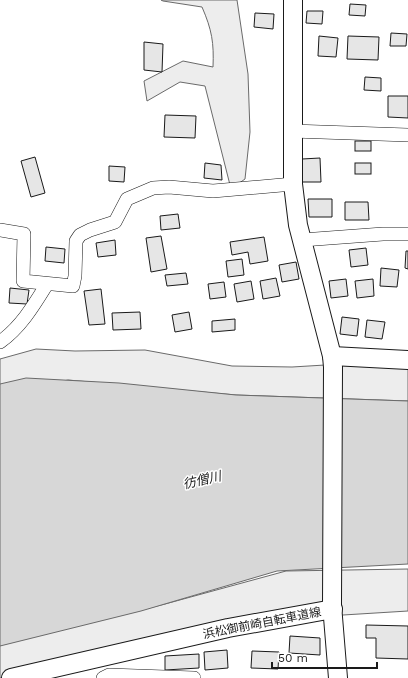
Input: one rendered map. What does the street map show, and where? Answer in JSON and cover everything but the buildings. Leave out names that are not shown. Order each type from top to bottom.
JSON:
[{"type":"main road","name":"浜松御前崎自転車道線","points":[[12,678],[228,628],[332,607],[332,361],[298,224],[293,184],[293,0]]},
{"type":"main road","points":[[332,361],[408,360]]},
{"type":"main road","points":[[332,607],[338,678]]},
{"type":"street","points":[[292,131],[408,135]]},
{"type":"street","points":[[0,230],[24,234],[23,281],[72,286],[75,276],[76,241],[80,235],[90,230],[115,222],[127,199],[153,188],[169,187],[213,191],[293,184]]},
{"type":"street","points":[[302,240],[383,234],[408,234]]},
{"type":"street","points":[[0,342],[9,336],[28,314],[47,284]]},
{"type":"street","points":[[103,678],[109,675],[194,678]]},
{"type":"shaded area","points":[[161,0],[237,0],[248,74],[250,132],[245,179],[231,189],[205,86],[180,82],[147,101],[144,81],[183,61],[213,67],[212,37],[202,7]]},
{"type":"shaded area","points":[[36,349],[75,351],[145,350],[232,366],[292,367],[408,360],[408,401],[236,395],[68,380],[0,394],[0,359]]},
{"type":"shaded area","points":[[408,569],[408,611],[278,619],[10,678],[0,678],[0,645],[165,604],[286,571]]},
{"type":"water","name":"彷僧川","points":[[26,378],[119,383],[236,395],[408,401],[408,564],[277,571],[141,611],[0,646],[0,384]]}]
